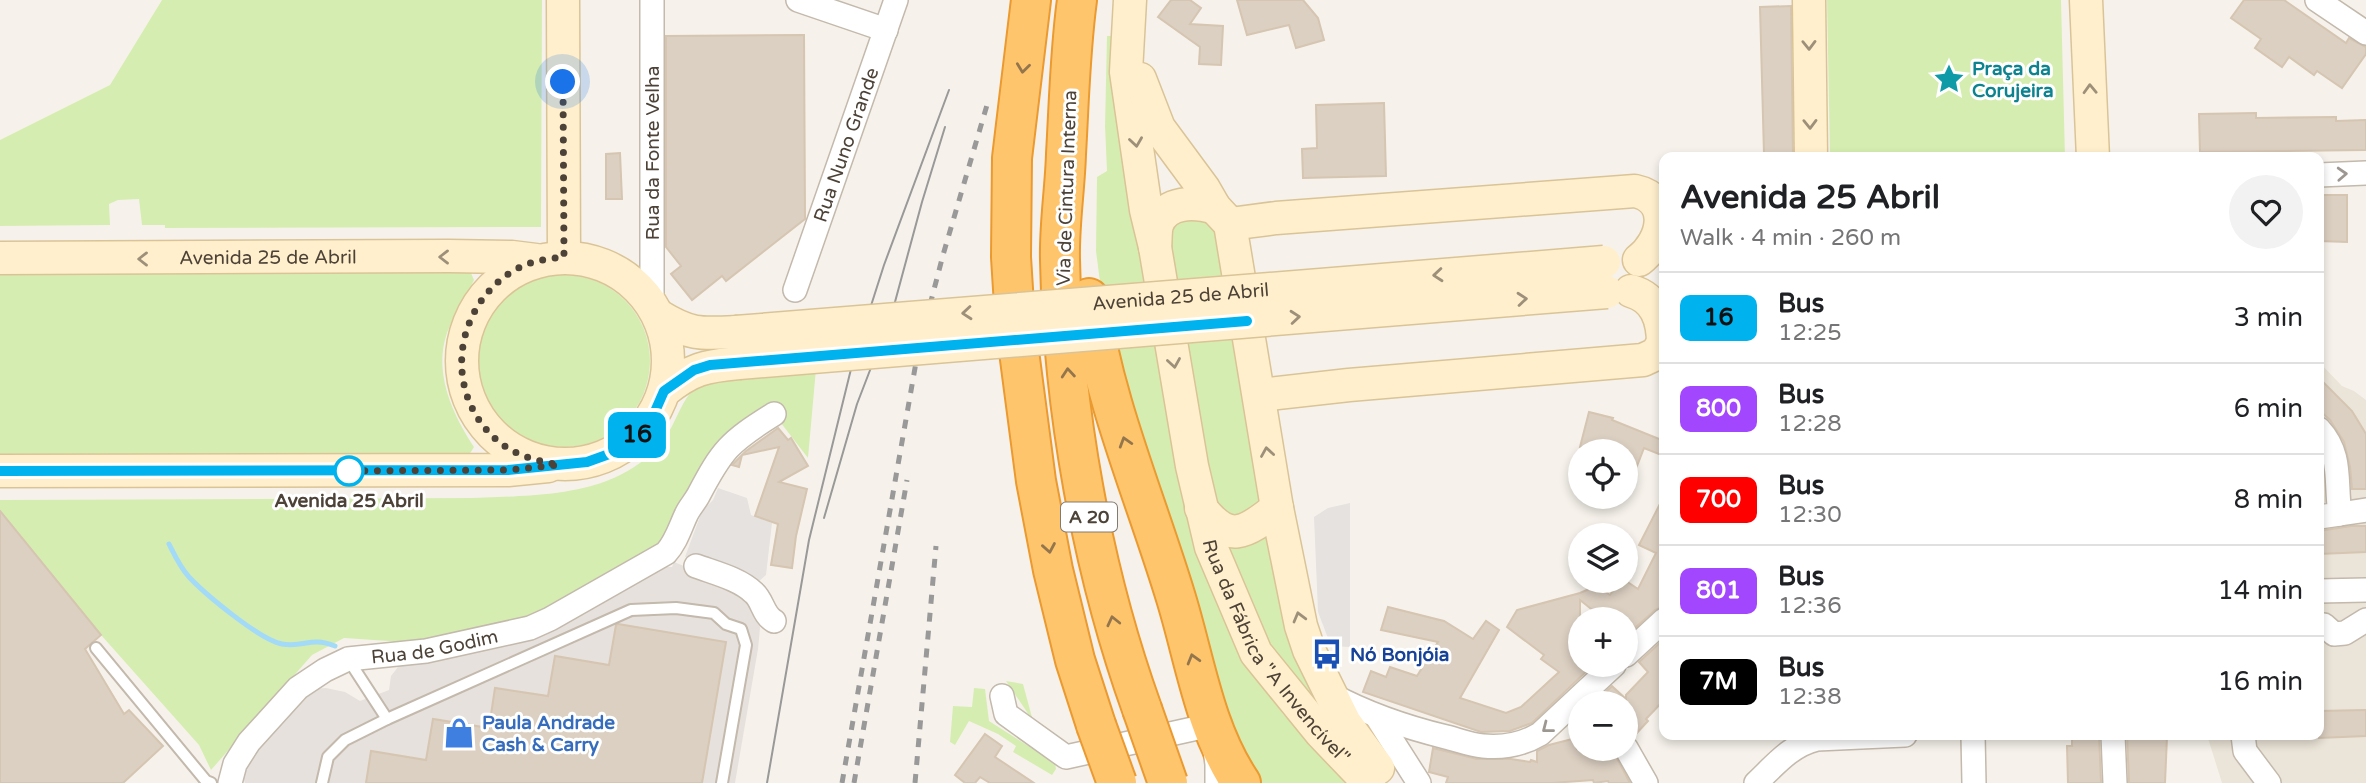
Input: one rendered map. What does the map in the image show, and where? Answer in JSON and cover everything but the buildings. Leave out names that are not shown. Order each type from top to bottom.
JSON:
[{"type":"highway","name":"A 20","points":[[1031,0],[1012,158],[1011,257],[1015,321],[1036,481],[1053,570],[1075,660],[1117,783]]},
{"type":"highway","name":"Via de Cintura Interna","points":[[1077,0],[1069,84],[1060,258],[1071,406],[1090,523],[1120,649],[1168,783]]},
{"type":"highway","points":[[1064,202],[1082,241],[1092,321],[1104,374],[1176,597],[1211,725],[1241,783]]},
{"type":"main road","points":[[550,259],[563,0]]},
{"type":"main road","name":"Rua da Fábrica \"A Invencível\"","points":[[1130,0],[1126,72],[1146,210],[1155,247],[1183,416],[1211,547],[1256,653],[1321,733],[1369,783]]},
{"type":"main road","points":[[1809,0],[1811,152]]},
{"type":"main road","points":[[2086,0],[2093,152]]},
{"type":"main road","name":"Rua da Fábrica \"A Invencível\"","points":[[1129,51],[1159,128],[1222,216],[1259,395],[1276,509],[1301,626],[1309,650],[1345,723],[1389,783]]},
{"type":"main road","points":[[1222,216],[1276,218],[1621,191],[1645,194],[1655,202],[1659,211]]},
{"type":"main road","name":"Rua da Fábrica \"A Invencível\"","points":[[1155,247],[1158,224],[1170,210],[1189,202],[1222,216]]},
{"type":"main road","points":[[1651,259],[1650,251],[1659,231]]},
{"type":"main road","name":"Avenida 25 de Abril","points":[[0,258],[550,259]]},
{"type":"main road","points":[[0,471],[508,470],[559,465],[587,462],[612,453],[635,437],[653,416],[664,391],[669,366],[667,341],[655,311],[643,293],[623,274],[597,262],[550,259],[513,271],[489,289],[472,313],[462,341],[461,370],[468,399],[482,425],[504,445],[530,459],[559,465]]},
{"type":"main road","name":"Avenida 25 de Abril","points":[[664,391],[694,370],[710,365],[1614,282],[1651,259]]},
{"type":"main road","points":[[1614,282],[1647,298],[1659,314]]},
{"type":"main road","name":"Avenida 25 de Abril","points":[[655,311],[677,328],[697,333],[1614,282],[1659,286]]},
{"type":"main road","points":[[1259,395],[1630,362],[1650,358],[1659,351]]},
{"type":"main road","name":"Rua da Fábrica \"A Invencível\"","points":[[1201,508],[1213,523],[1225,531],[1236,532],[1246,531],[1276,509]]},
{"type":"street","name":"Rua da Fonte Velha","points":[[652,0],[655,311]]},
{"type":"street","points":[[798,0],[886,30]]},
{"type":"street","name":"Rua Nuno Grande","points":[[795,290],[896,0]]},
{"type":"street","points":[[2317,0],[2366,33]]},
{"type":"street","points":[[2324,175],[2366,173]]},
{"type":"street","points":[[774,414],[733,442],[716,461],[687,512],[673,545],[680,559],[744,585],[756,594],[768,618],[774,621]]},
{"type":"street","points":[[2324,435],[2338,466],[2337,491],[2329,515],[2366,510]]},
{"type":"street","name":"Rua de Godim","points":[[230,783],[235,764],[249,743],[298,688],[325,670],[348,659],[426,651],[530,628],[680,559]]},
{"type":"street","points":[[2324,590],[2366,590]]},
{"type":"street","points":[[2324,631],[2345,633],[2366,620]]},
{"type":"street","points":[[1638,644],[1659,625]]},
{"type":"street","points":[[1330,694],[1377,718],[1482,746],[1506,746],[1531,740],[1568,714]]},
{"type":"street","points":[[1002,696],[1006,713],[1066,757],[1211,725],[1217,783]]},
{"type":"street","points":[[1377,718],[1419,783]]},
{"type":"street","points":[[1756,783],[1784,756],[1813,740]]},
{"type":"street","points":[[1973,740],[1974,783]]},
{"type":"street","points":[[2113,740],[2115,783]]},
{"type":"street","points":[[2244,740],[2250,760],[2269,783]]},
{"type":"street","points":[[1633,761],[1646,783]]},
{"type":"lane","points":[[322,783],[328,757],[345,740],[387,719],[631,610],[676,608],[714,613],[726,624],[741,629],[746,645],[722,783]]},
{"type":"lane","points":[[96,648],[206,781],[211,783]]},
{"type":"lane","points":[[348,659],[387,719]]},
{"type":"shaded area","points":[[2324,367],[2342,386],[2366,400],[2366,783],[2222,783],[2209,740],[2324,740]]},
{"type":"shaded area","points":[[718,488],[747,498],[751,515],[772,523],[766,575],[757,583],[685,557],[702,511],[713,500]]},
{"type":"shaded area","points":[[1350,503],[1350,647],[1331,646],[1318,612],[1314,517],[1328,508]]},
{"type":"shaded area","points":[[674,562],[738,588],[757,607],[760,628],[758,649],[735,783],[245,783],[245,766],[283,714],[312,689],[326,688],[345,692],[360,701],[389,690],[391,676],[398,667],[656,567],[672,567]]},
{"type":"green space","points":[[162,0],[542,0],[541,227],[165,228],[165,225],[142,225],[139,199],[118,200],[109,204],[110,225],[0,226],[0,140],[110,85]]},
{"type":"green space","name":"Praça da Corujeira","points":[[1827,0],[2061,0],[2065,152],[1830,152]]},
{"type":"green space","points":[[1107,36],[1113,36],[1173,451],[1184,499],[1251,666],[1283,714],[1351,783],[1258,783],[1241,753],[1108,344],[1096,251],[1097,177],[1107,171]]},
{"type":"green space","points":[[1188,210],[1218,226],[1261,503],[1238,520],[1215,512],[1168,229]]},
{"type":"green space","points":[[467,271],[474,280],[447,333],[442,363],[447,393],[474,447],[469,455],[0,456],[0,273]]},
{"type":"green space","points":[[564,275],[597,282],[625,300],[643,328],[650,361],[643,394],[625,422],[597,440],[564,447],[531,440],[503,422],[485,394],[478,361],[485,328],[503,300],[531,282]]},
{"type":"green space","points":[[816,369],[808,458],[774,414],[743,428],[709,453],[664,547],[526,624],[418,643],[344,638],[312,655],[211,770],[199,745],[101,635],[9,522],[0,522],[0,500],[472,498],[551,494],[602,483],[647,458],[670,431],[691,392],[704,382]]},
{"type":"green space","points":[[1272,532],[1338,735],[1247,616],[1226,546],[1251,544]]},
{"type":"green space","points":[[1006,681],[1023,684],[1033,721]]},
{"type":"green space","points":[[974,688],[985,689],[989,721],[1055,763],[1056,769],[1052,775],[1013,752],[1016,746],[998,734],[969,721],[955,745],[950,742],[953,706],[972,707]]},
{"type":"waterway","points":[[169,544],[183,569],[197,585],[260,634],[282,644],[319,642],[335,646]]},
{"type":"tram line","points":[[767,783],[809,540],[852,365],[884,265],[949,90]]},
{"type":"tram line","points":[[824,518],[857,404],[892,313],[945,127]]},
{"type":"railway","points":[[842,783],[918,351],[987,105]]},
{"type":"railway","points":[[854,783],[907,480]]},
{"type":"railway","points":[[915,783],[936,546]]},
{"type":"bus line","name":"16","points":[[0,471],[508,470],[587,462],[612,453],[635,437],[653,416],[664,391],[682,376],[710,365],[1247,321]]},
{"type":"place","name":"Praça da Corujeira","points":[[1949,79]]},
{"type":"place","name":"Avenida 25 Abril","points":[[349,471]]},
{"type":"place","name":"Nó Bonjóia","points":[[1327,654]]},
{"type":"place","name":"Paula Andrade Cash & Carry","points":[[459,733]]},
{"type":"route","points":[[349,471],[338,471],[508,470],[559,465],[530,459],[504,445],[482,425],[468,399],[461,370],[462,341],[472,313],[489,289],[513,271],[536,260],[564,257],[563,82]]}]
